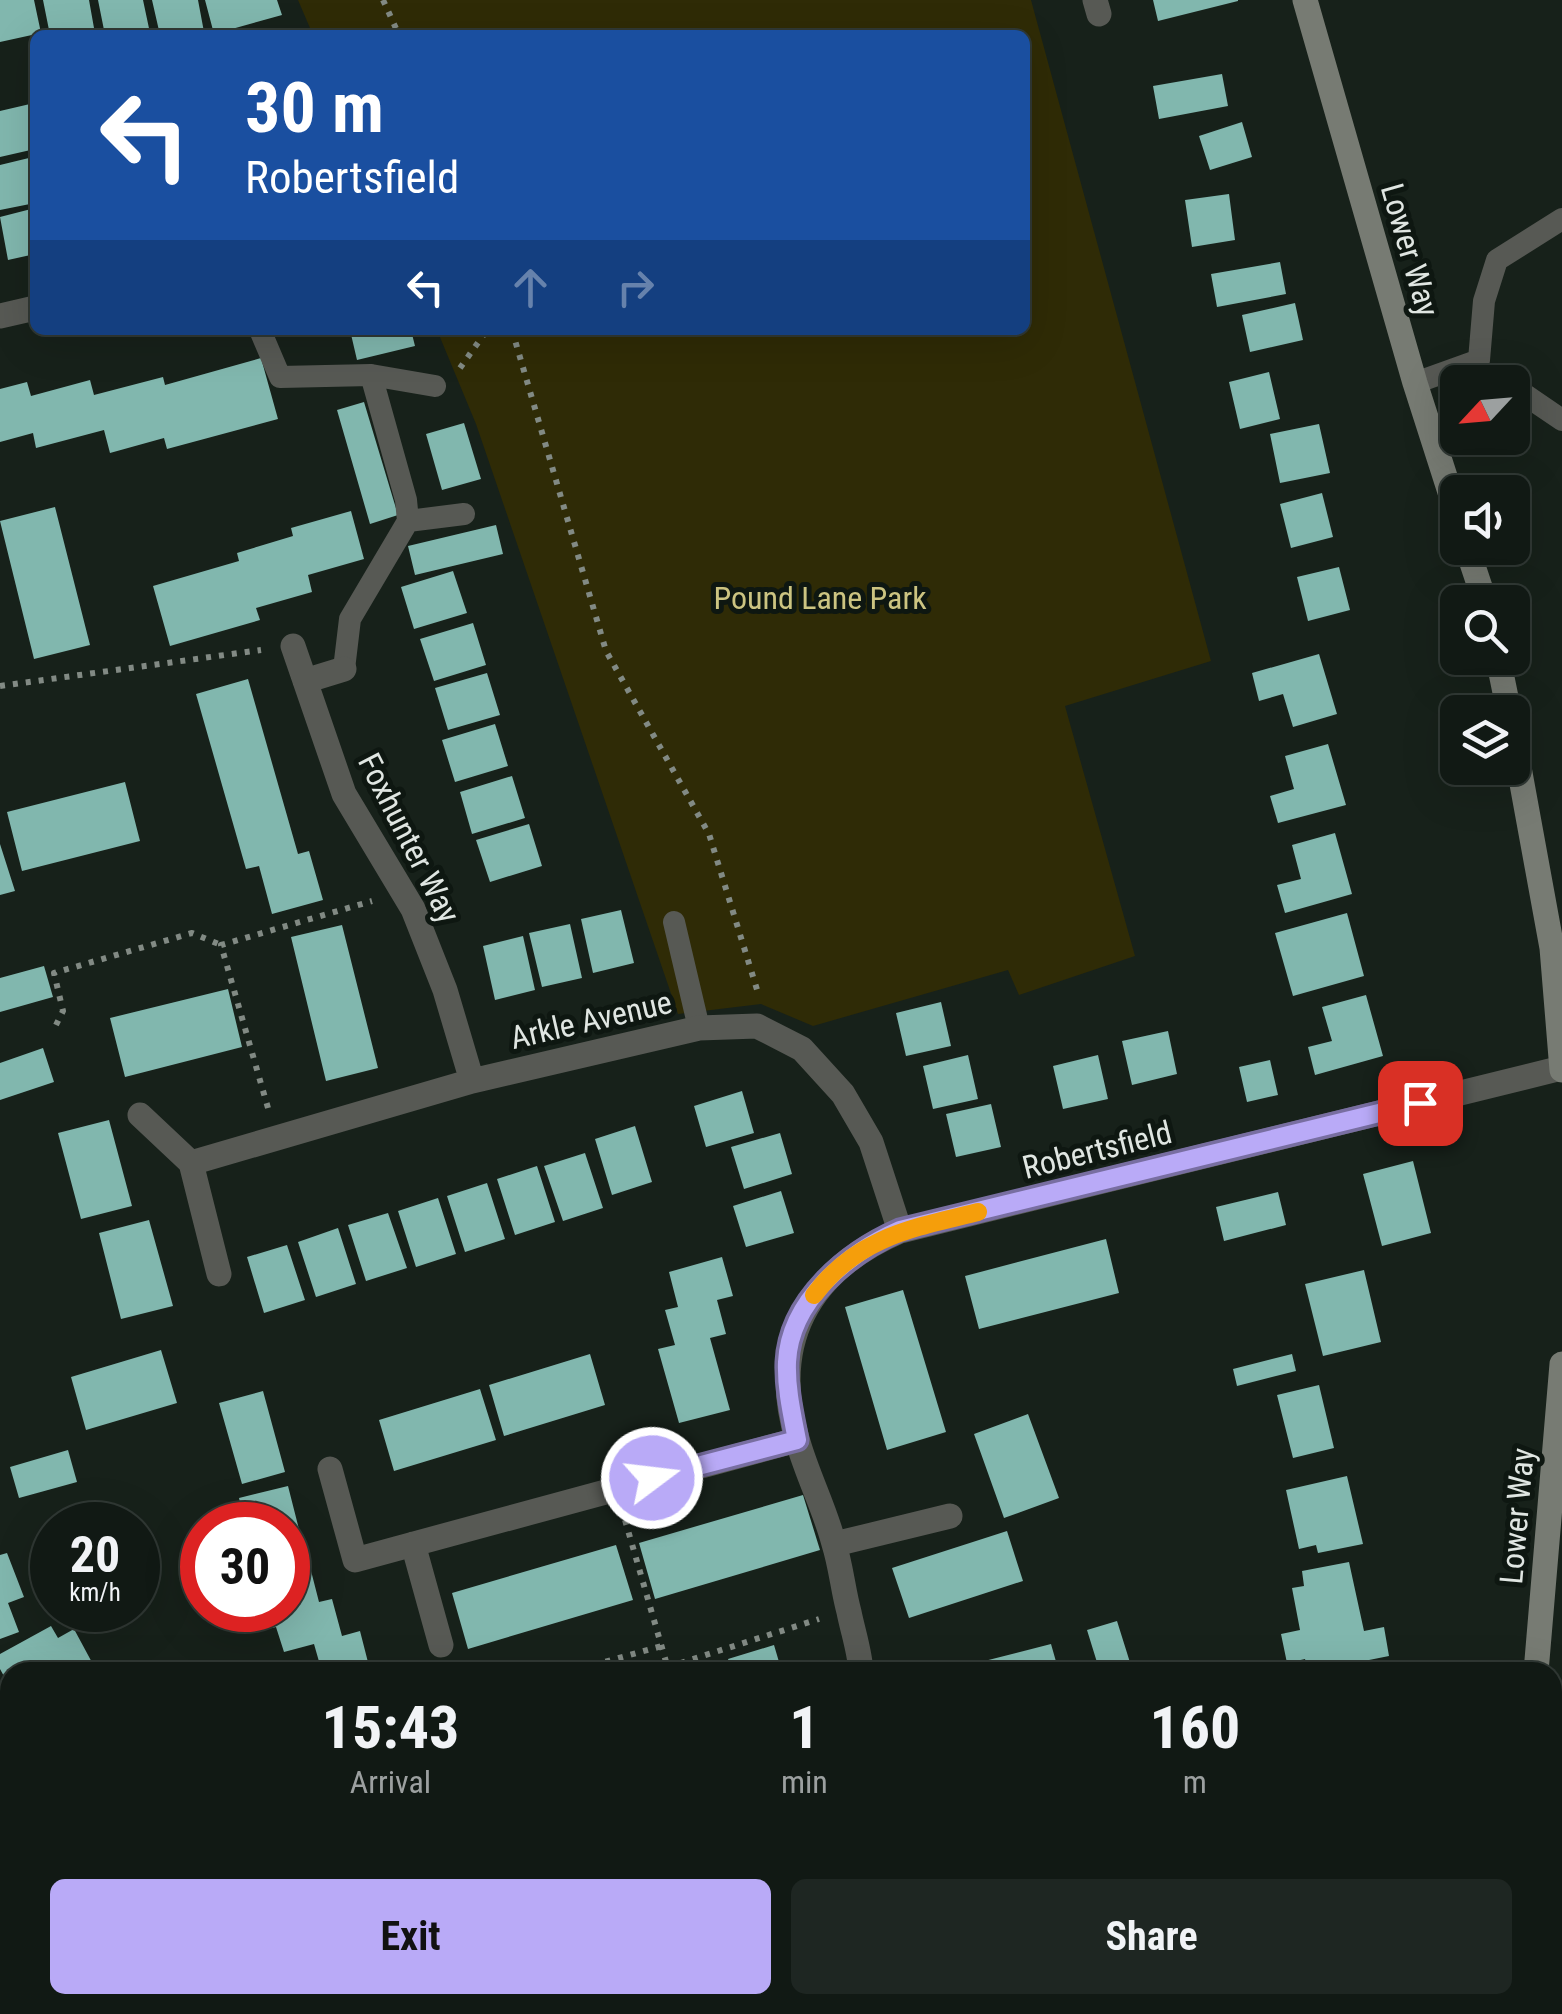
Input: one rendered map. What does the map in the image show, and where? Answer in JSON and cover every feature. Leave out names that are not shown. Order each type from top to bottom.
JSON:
[{"type":"street","name":"Lower Way","points":[[1305,0],[1445,475]]},
{"type":"street","points":[[0,316],[30,309]]},
{"type":"street","name":"Foxhunter Way","points":[[292,646],[344,794],[413,909],[445,990],[472,1081]]},
{"type":"street","points":[[305,681],[344,669]]},
{"type":"street","points":[[1522,785],[1552,948],[1562,1069]]},
{"type":"street","name":"Arkle Avenue","points":[[191,1163],[472,1081],[699,1028],[757,1026],[802,1049],[843,1094],[871,1142],[900,1230]]},
{"type":"street","name":"Robertsfield","points":[[859,1662],[834,1544],[797,1440],[787,1357],[806,1306],[847,1261],[900,1230],[1562,1069]]},
{"type":"street","points":[[140,1115],[191,1163],[220,1274]]},
{"type":"street","name":"Lower Way","points":[[1537,1662],[1562,1364]]},
{"type":"street","points":[[330,1469],[355,1560],[797,1440]]},
{"type":"street","points":[[834,1544],[950,1516]]},
{"type":"street","points":[[413,1544],[441,1645]]},
{"type":"lane","points":[[1479,360],[1484,301],[1497,260],[1562,219]]},
{"type":"lane","points":[[262,335],[280,377],[371,375],[435,386]]},
{"type":"lane","points":[[1415,383],[1479,360]]},
{"type":"lane","points":[[1479,360],[1485,365]]},
{"type":"lane","points":[[344,669],[350,619],[408,521],[406,500],[371,375]]},
{"type":"lane","points":[[1530,398],[1562,420]]},
{"type":"lane","points":[[408,521],[464,514]]},
{"type":"lane","points":[[674,922],[699,1028]]},
{"type":"path","points":[[383,0],[397,30]]},
{"type":"path","points":[[435,386],[468,361],[484,335]]},
{"type":"path","points":[[513,335],[606,651],[709,834],[761,1004],[757,1026]]},
{"type":"path","points":[[0,686],[292,646]]},
{"type":"path","points":[[56,1025],[63,1011],[54,973],[192,933],[221,945],[402,892]]},
{"type":"path","points":[[221,945],[276,1138]]},
{"type":"path","points":[[616,1488],[666,1662]]},
{"type":"path","points":[[692,1662],[848,1609]]},
{"type":"path","points":[[604,1662],[662,1646]]},
{"type":"green space","name":"Pound Lane Park","points":[[298,0],[1031,0],[1211,661],[1065,706],[1135,956],[1019,995],[1008,970],[813,1026],[761,1004],[678,1014],[476,424],[439,335],[1030,335],[1030,30],[311,30]]},
{"type":"building","points":[[0,0],[34,0],[40,30],[0,42]]},
{"type":"building","points":[[43,0],[89,0],[94,28],[49,30]]},
{"type":"building","points":[[98,0],[143,0],[149,30],[104,30]]},
{"type":"building","points":[[152,0],[198,0],[204,30],[159,30]]},
{"type":"building","points":[[205,0],[277,0],[282,15],[228,30],[213,30]]},
{"type":"building","points":[[1153,0],[1238,0],[1238,1],[1158,21]]},
{"type":"building","points":[[1222,74],[1228,106],[1159,119],[1153,86]]},
{"type":"building","points":[[30,104],[30,150],[0,157],[0,111]]},
{"type":"building","points":[[1242,122],[1252,157],[1210,170],[1199,136]]},
{"type":"building","points":[[30,158],[30,204],[0,210],[0,165]]},
{"type":"building","points":[[1229,194],[1235,240],[1192,247],[1185,200]]},
{"type":"building","points":[[30,209],[30,255],[8,260],[0,217]]},
{"type":"building","points":[[1280,262],[1286,294],[1217,307],[1211,274]]},
{"type":"building","points":[[1295,303],[1303,340],[1250,352],[1242,315]]},
{"type":"building","points":[[351,335],[412,335],[415,346],[357,360]]},
{"type":"building","points":[[261,358],[278,419],[167,449],[164,438],[110,453],[104,430],[36,448],[33,433],[0,442],[0,389],[27,382],[31,396],[90,380],[94,395],[163,377],[165,385]]},
{"type":"building","points":[[1269,372],[1280,419],[1240,429],[1229,382]]},
{"type":"building","points":[[364,402],[398,515],[370,524],[337,410]]},
{"type":"building","points":[[464,423],[481,479],[442,490],[426,434]]},
{"type":"building","points":[[1319,424],[1330,473],[1280,483],[1270,434]]},
{"type":"building","points":[[1322,493],[1333,537],[1291,548],[1280,504]]},
{"type":"building","points":[[55,507],[90,645],[34,659],[0,521]]},
{"type":"building","points":[[351,511],[364,559],[308,575],[312,592],[256,608],[260,620],[170,646],[153,586],[239,561],[237,553],[293,536],[291,528]]},
{"type":"building","points":[[496,525],[503,554],[415,575],[408,546]]},
{"type":"building","points":[[1339,567],[1350,610],[1308,621],[1297,577]]},
{"type":"building","points":[[453,571],[467,613],[414,629],[401,587]]},
{"type":"building","points":[[473,623],[486,665],[434,681],[420,639]]},
{"type":"building","points":[[1319,654],[1337,714],[1293,727],[1283,694],[1259,701],[1252,673]]},
{"type":"building","points":[[487,673],[500,715],[448,730],[435,688]]},
{"type":"building","points":[[248,679],[298,854],[309,851],[323,900],[272,914],[259,866],[246,869],[196,694]]},
{"type":"building","points":[[495,724],[508,766],[455,782],[442,740]]},
{"type":"building","points":[[1328,744],[1346,805],[1278,823],[1270,796],[1294,789],[1285,756]]},
{"type":"building","points":[[512,776],[525,818],[472,834],[460,792]]},
{"type":"building","points":[[125,782],[140,841],[22,871],[7,812]]},
{"type":"building","points":[[529,824],[542,866],[490,882],[476,840]]},
{"type":"building","points":[[1335,833],[1352,894],[1285,913],[1277,885],[1301,879],[1292,845]]},
{"type":"building","points":[[0,844],[15,891],[0,895]]},
{"type":"building","points":[[621,910],[634,963],[593,973],[581,919]]},
{"type":"building","points":[[1347,913],[1364,976],[1293,996],[1275,933]]},
{"type":"building","points":[[570,924],[582,978],[542,987],[529,933]]},
{"type":"building","points":[[342,925],[378,1068],[326,1081],[291,937]]},
{"type":"building","points":[[523,936],[535,990],[495,1000],[483,946]]},
{"type":"building","points":[[44,966],[53,997],[0,1012],[0,978]]},
{"type":"building","points":[[228,989],[242,1047],[125,1077],[110,1018]]},
{"type":"building","points":[[1366,995],[1383,1056],[1315,1075],[1308,1047],[1332,1041],[1322,1007]]},
{"type":"building","points":[[941,1002],[951,1046],[906,1056],[896,1013]]},
{"type":"building","points":[[1168,1031],[1177,1074],[1132,1085],[1122,1041]]},
{"type":"building","points":[[43,1048],[54,1082],[0,1100],[0,1063]]},
{"type":"building","points":[[968,1055],[978,1099],[933,1109],[923,1066]]},
{"type":"building","points":[[1098,1055],[1108,1099],[1063,1109],[1053,1066]]},
{"type":"building","points":[[1270,1060],[1278,1095],[1247,1102],[1239,1067]]},
{"type":"building","points":[[742,1091],[754,1133],[706,1147],[694,1106]]},
{"type":"building","points":[[991,1104],[1001,1147],[956,1157],[946,1114]]},
{"type":"building","points":[[109,1120],[132,1206],[81,1219],[58,1133]]},
{"type":"building","points":[[635,1126],[652,1182],[612,1195],[595,1139]]},
{"type":"building","points":[[780,1133],[792,1174],[744,1189],[731,1147]]},
{"type":"building","points":[[585,1153],[603,1208],[563,1221],[544,1166]]},
{"type":"building","points":[[1413,1161],[1431,1233],[1382,1246],[1363,1174]]},
{"type":"building","points":[[537,1166],[555,1222],[515,1235],[497,1179]]},
{"type":"building","points":[[487,1183],[505,1239],[465,1252],[447,1196]]},
{"type":"building","points":[[781,1191],[794,1233],[746,1247],[733,1206]]},
{"type":"building","points":[[1278,1192],[1286,1225],[1224,1241],[1216,1207]]},
{"type":"building","points":[[438,1198],[456,1254],[416,1267],[398,1211]]},
{"type":"building","points":[[388,1213],[407,1268],[366,1281],[348,1225]]},
{"type":"building","points":[[149,1220],[173,1306],[121,1319],[99,1233]]},
{"type":"building","points":[[338,1228],[356,1284],[316,1297],[298,1242]]},
{"type":"building","points":[[1106,1239],[1119,1293],[979,1329],[965,1276]]},
{"type":"building","points":[[287,1245],[305,1300],[264,1313],[247,1257]]},
{"type":"building","points":[[722,1257],[733,1296],[717,1300],[726,1334],[710,1338],[730,1410],[679,1423],[658,1349],[675,1345],[665,1310],[678,1307],[669,1272]]},
{"type":"building","points":[[1364,1270],[1381,1342],[1323,1356],[1305,1284]]},
{"type":"building","points":[[903,1290],[946,1432],[887,1450],[845,1307]]},
{"type":"building","points":[[161,1350],[177,1403],[86,1430],[71,1377]]},
{"type":"building","points":[[590,1354],[605,1405],[504,1436],[489,1385]]},
{"type":"building","points":[[1292,1354],[1296,1371],[1237,1386],[1233,1369]]},
{"type":"building","points":[[1319,1385],[1334,1448],[1293,1458],[1277,1395]]},
{"type":"building","points":[[480,1389],[496,1440],[394,1471],[379,1420]]},
{"type":"building","points":[[263,1391],[285,1472],[242,1484],[219,1403]]},
{"type":"building","points":[[1028,1414],[1059,1498],[1004,1518],[974,1434]]},
{"type":"building","points":[[68,1450],[77,1482],[19,1498],[10,1467]]},
{"type":"building","points":[[1347,1476],[1363,1544],[1318,1553],[1316,1545],[1299,1549],[1286,1490]]},
{"type":"building","points":[[288,1486],[292,1502],[240,1502],[239,1498]]},
{"type":"building","points":[[803,1495],[820,1550],[655,1599],[639,1543]]},
{"type":"building","points":[[1007,1531],[1023,1581],[909,1618],[892,1568]]},
{"type":"building","points":[[616,1545],[633,1600],[468,1649],[452,1593]]},
{"type":"building","points":[[7,1553],[24,1597],[8,1603],[19,1632],[0,1639],[0,1555]]},
{"type":"building","points":[[1349,1562],[1364,1631],[1384,1627],[1389,1656],[1359,1662],[1287,1662],[1281,1634],[1300,1630],[1292,1588],[1304,1586],[1302,1571]]},
{"type":"building","points":[[310,1567],[319,1602],[332,1599],[342,1636],[360,1631],[368,1662],[319,1662],[314,1644],[284,1652],[278,1632],[310,1632]]},
{"type":"building","points":[[1117,1621],[1130,1662],[1097,1662],[1087,1630]]},
{"type":"building","points":[[40,1632],[54,1632],[58,1638],[76,1632],[92,1662],[0,1662],[0,1654]]},
{"type":"building","points":[[1051,1644],[1056,1662],[980,1662]]},
{"type":"building","points":[[774,1645],[779,1662],[729,1662],[728,1659]]},
{"type":"slow traffic","points":[[814,1295],[847,1261],[874,1242],[900,1230],[978,1212]]},
{"type":"route","points":[[652,1478],[797,1440],[787,1357],[796,1330],[806,1306],[822,1284],[874,1242],[900,1230],[1420,1103]]}]
